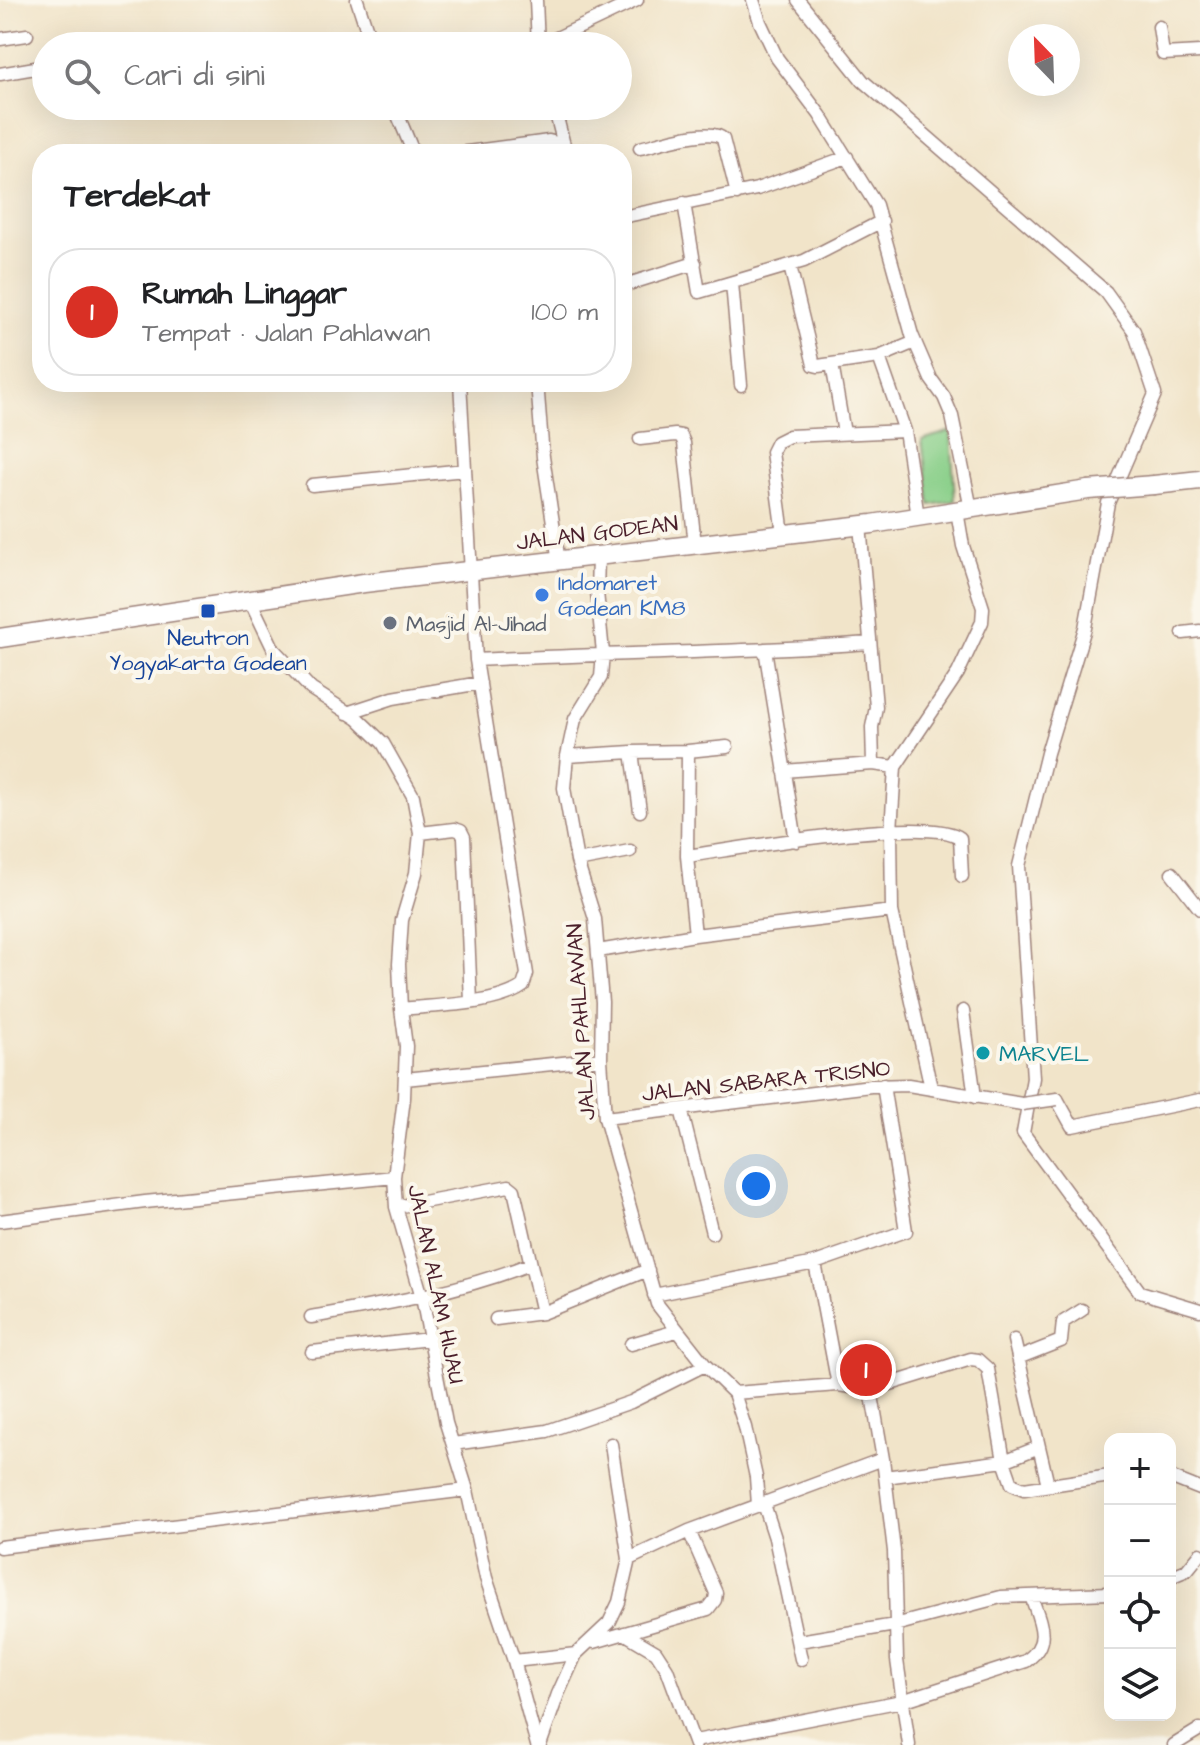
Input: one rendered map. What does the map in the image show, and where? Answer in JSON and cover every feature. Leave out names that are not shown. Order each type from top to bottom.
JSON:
[{"type":"main road","name":"JALAN GODEAN","points":[[0,638],[471,570],[860,525],[1088,490],[1200,482]]},
{"type":"street","points":[[357,0],[367,32]]},
{"type":"street","points":[[536,0],[538,32]]},
{"type":"street","points":[[569,32],[637,0]]},
{"type":"street","points":[[753,0],[777,58],[847,157],[882,221],[915,342],[952,416],[964,510],[963,546],[983,608],[982,622],[958,673],[886,765],[784,771]]},
{"type":"street","points":[[798,0],[863,81],[1106,292],[1134,331],[1155,394],[1108,503],[1085,628],[1047,753],[1019,866],[1033,1078],[1023,1133],[1140,1292],[1200,1310]]},
{"type":"street","points":[[1159,27],[1163,54],[1200,52]]},
{"type":"street","points":[[0,39],[27,35]]},
{"type":"street","points":[[0,74],[32,69]]},
{"type":"street","points":[[400,120],[410,144]]},
{"type":"street","points":[[558,120],[564,144]]},
{"type":"street","points":[[640,148],[715,132],[723,139],[737,194]]},
{"type":"street","points":[[527,144],[549,141],[555,144]]},
{"type":"street","points":[[632,215],[757,189],[847,157]]},
{"type":"street","points":[[684,203],[699,292],[790,266],[882,221]]},
{"type":"street","points":[[632,283],[695,263]]},
{"type":"street","points":[[790,266],[814,365],[879,357],[915,342]]},
{"type":"street","points":[[732,283],[741,385]]},
{"type":"street","points":[[879,357],[905,431],[918,517]]},
{"type":"street","points":[[832,364],[844,433]]},
{"type":"street","points":[[401,1009],[471,1002],[518,989],[526,981],[527,974],[476,660],[461,392]]},
{"type":"street","points":[[538,392],[543,457],[559,562]]},
{"type":"street","points":[[783,534],[773,446],[782,438],[905,431]]},
{"type":"street","points":[[640,439],[681,436],[695,545]]},
{"type":"street","points":[[312,485],[465,470]]},
{"type":"street","points":[[860,525],[876,707],[872,727],[886,765],[892,911],[931,1088]]},
{"type":"street","name":"JALAN PAHLAWAN","points":[[598,557],[597,592],[603,653],[601,677],[575,719],[564,788],[577,861],[590,898],[598,951],[605,1118],[654,1295],[676,1331],[734,1393],[745,1427],[761,1504],[775,1538],[801,1659]]},
{"type":"street","name":"JALAN ALAM HIJAU","points":[[250,600],[274,650],[291,671],[311,689],[358,719],[383,743],[413,796],[420,833],[416,873],[402,920],[399,964],[406,1046],[394,1177],[396,1207],[422,1297],[429,1339],[486,1578],[539,1745]]},
{"type":"street","points":[[1183,633],[1200,631]]},
{"type":"street","points":[[476,660],[870,643]]},
{"type":"street","points":[[765,649],[796,841]]},
{"type":"street","points":[[347,713],[393,698],[480,683]]},
{"type":"street","points":[[567,756],[727,747]]},
{"type":"street","points":[[688,751],[687,856],[695,935]]},
{"type":"street","points":[[632,752],[640,811]]},
{"type":"street","points":[[420,833],[455,829],[461,831],[464,837],[471,1002]]},
{"type":"street","points":[[687,856],[877,831],[921,830],[955,834],[960,838],[962,876]]},
{"type":"street","points":[[577,861],[630,851]]},
{"type":"street","points":[[1172,873],[1200,909]]},
{"type":"street","points":[[598,951],[695,935],[892,911]]},
{"type":"street","points":[[963,1011],[975,1097]]},
{"type":"street","points":[[405,1079],[601,1059]]},
{"type":"street","points":[[654,1295],[815,1263],[906,1231],[883,1085]]},
{"type":"street","name":"JALAN SABARA TRISNO","points":[[605,1118],[883,1085],[931,1088],[1022,1104],[1057,1099],[1072,1126],[1200,1100]]},
{"type":"street","points":[[681,1109],[712,1233]]},
{"type":"street","points":[[0,1221],[145,1202],[394,1177]]},
{"type":"street","points":[[396,1207],[509,1186],[514,1190],[542,1313]]},
{"type":"street","points":[[815,1263],[838,1385]]},
{"type":"street","points":[[311,1317],[422,1297],[486,1281],[530,1264]]},
{"type":"street","points":[[496,1319],[542,1313],[648,1270]]},
{"type":"street","points":[[1018,1358],[1061,1341],[1063,1322],[1082,1310]]},
{"type":"street","points":[[631,1344],[676,1331]]},
{"type":"street","points":[[312,1352],[429,1339]]},
{"type":"street","points":[[1014,1340],[1048,1485]]},
{"type":"street","points":[[734,1393],[838,1385],[871,1390],[971,1359],[978,1360],[988,1369],[1004,1461],[1012,1484],[1018,1488],[1104,1477]]},
{"type":"street","points":[[453,1444],[547,1431],[631,1402],[705,1365]]},
{"type":"street","points":[[871,1390],[894,1551],[895,1625],[909,1745]]},
{"type":"street","points":[[539,1745],[576,1654],[609,1623],[619,1602],[629,1559],[611,1444]]},
{"type":"street","points":[[885,1477],[1004,1461],[1039,1447]]},
{"type":"street","points":[[629,1559],[689,1531],[883,1459]]},
{"type":"street","points":[[1176,1479],[1200,1489]]},
{"type":"street","points":[[0,1547],[467,1490]]},
{"type":"street","points":[[590,1643],[708,1609],[716,1593],[689,1531]]},
{"type":"street","points":[[1193,1570],[1200,1554]]},
{"type":"street","points":[[799,1641],[895,1625],[1001,1597],[1104,1593]]},
{"type":"street","points":[[624,1633],[656,1652],[667,1669],[695,1743],[902,1701],[1026,1661],[1038,1653],[1042,1643],[1031,1596]]},
{"type":"street","points":[[514,1661],[576,1654]]},
{"type":"street","points":[[1174,1745],[1200,1729]]},
{"type":"green space","points":[[951,431],[955,501],[930,505],[922,440]]},
{"type":"place","name":"Indomaret Godean KM8","points":[[542,595]]},
{"type":"place","name":"Neutron Yogyakarta Godean","points":[[208,611]]},
{"type":"place","name":"Masjid Al-Jihad","points":[[390,623]]},
{"type":"place","name":"MARVEL","points":[[983,1053]]},
{"type":"place","name":"Rumah Linggar","points":[[866,1370]]}]
